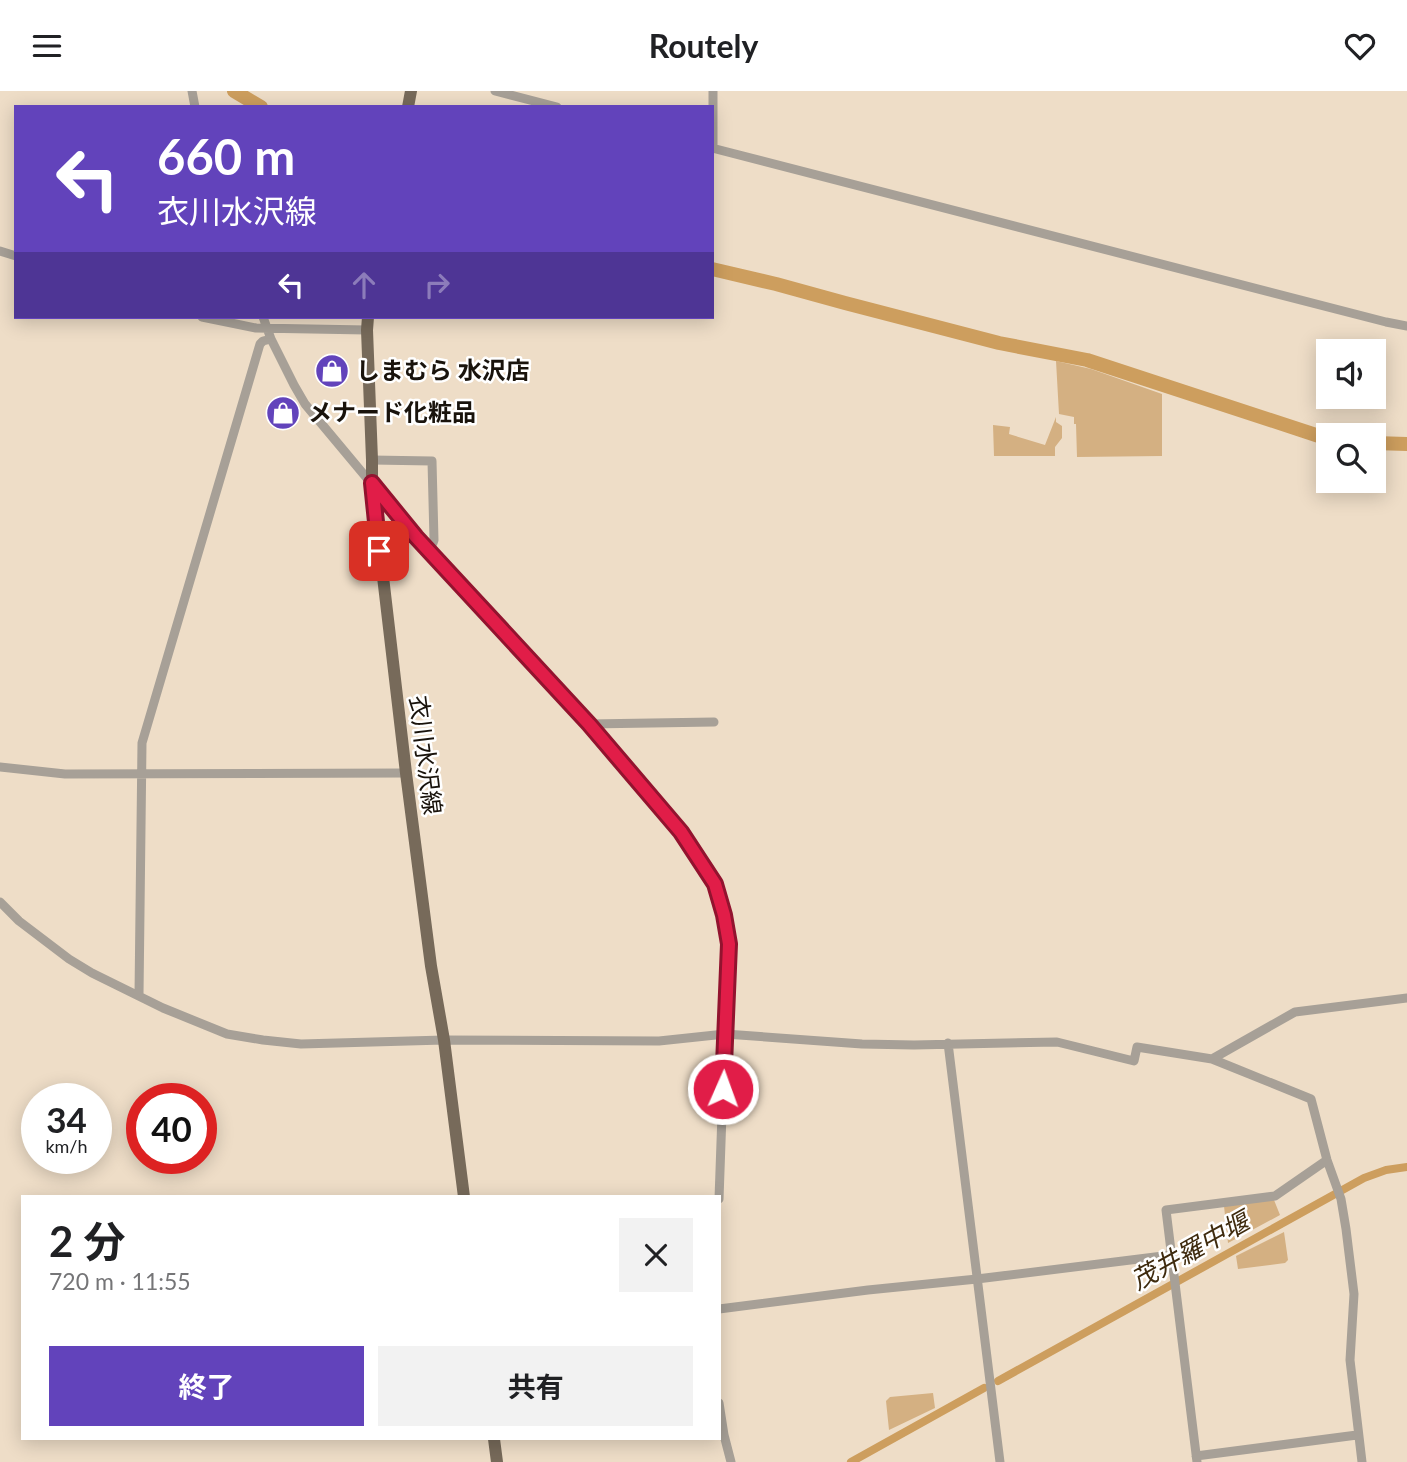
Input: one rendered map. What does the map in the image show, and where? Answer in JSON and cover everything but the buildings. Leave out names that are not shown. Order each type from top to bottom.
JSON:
[{"type":"main road","name":"衣川水沢線","points":[[368,323],[372,483],[405,772],[464,1195]]},
{"type":"main road","points":[[494,1440],[497,1462]]},
{"type":"street","points":[[495,91],[549,105]]},
{"type":"street","points":[[714,148],[1407,326]]},
{"type":"street","points":[[212,319],[256,328],[368,323]]},
{"type":"street","points":[[264,319],[271,339],[305,404],[427,548],[589,724],[681,832],[715,884],[729,944],[719,1195]]},
{"type":"street","points":[[139,995],[141,753],[148,720],[260,344],[271,339]]},
{"type":"street","points":[[372,460],[433,462],[434,540],[427,548]]},
{"type":"street","points":[[589,724],[714,722]]},
{"type":"street","points":[[0,767],[65,773],[405,772]]},
{"type":"street","points":[[0,902],[19,921],[92,973],[163,1008],[227,1034],[262,1040],[301,1044],[444,1040],[659,1041],[725,1034],[862,1044],[1056,1042],[1134,1061],[1137,1047],[1212,1059],[1311,1099],[1346,1229],[1354,1294],[1349,1360],[1362,1462]]},
{"type":"street","points":[[1212,1059],[1295,1012],[1407,998]]},
{"type":"street","points":[[948,1044],[1000,1462]]},
{"type":"street","points":[[1326,1160],[1275,1196],[1166,1210],[1171,1255],[1196,1459],[1357,1435]]},
{"type":"street","points":[[721,1309],[1171,1255]]},
{"type":"street","points":[[721,1416],[731,1462]]},
{"type":"shaded area","points":[[1056,361],[1091,369],[1162,394],[1162,456],[1077,457],[1074,417],[1059,414]]},
{"type":"shaded area","points":[[1056,417],[1056,422],[1062,426],[1062,438],[1055,447],[1055,456],[994,456],[993,425],[1010,427],[1009,434],[1045,445]]},
{"type":"shaded area","points":[[1274,1200],[1280,1215],[1228,1243],[1224,1206]]},
{"type":"shaded area","points":[[1284,1232],[1288,1260],[1285,1263],[1238,1269],[1236,1256]]},
{"type":"shaded area","points":[[933,1393],[935,1408],[889,1430],[886,1401],[890,1397]]},
{"type":"waterway","points":[[234,91],[258,105]]},
{"type":"waterway","points":[[714,269],[999,343],[1087,360],[1316,435]]},
{"type":"waterway","points":[[1386,443],[1407,444]]},
{"type":"waterway","name":"茂井羅中堰","points":[[998,1381],[1364,1178],[1386,1170],[1407,1167]]},
{"type":"waterway","name":"茂井羅中堰","points":[[851,1462],[984,1388]]},
{"type":"place","name":"しまむら 水沢店","points":[[332,371]]},
{"type":"place","name":"メナード化粧品","points":[[283,413]]},
{"type":"route","points":[[379,551],[372,483],[416,537],[589,724],[681,832],[715,884],[729,944],[723,1089]]}]
